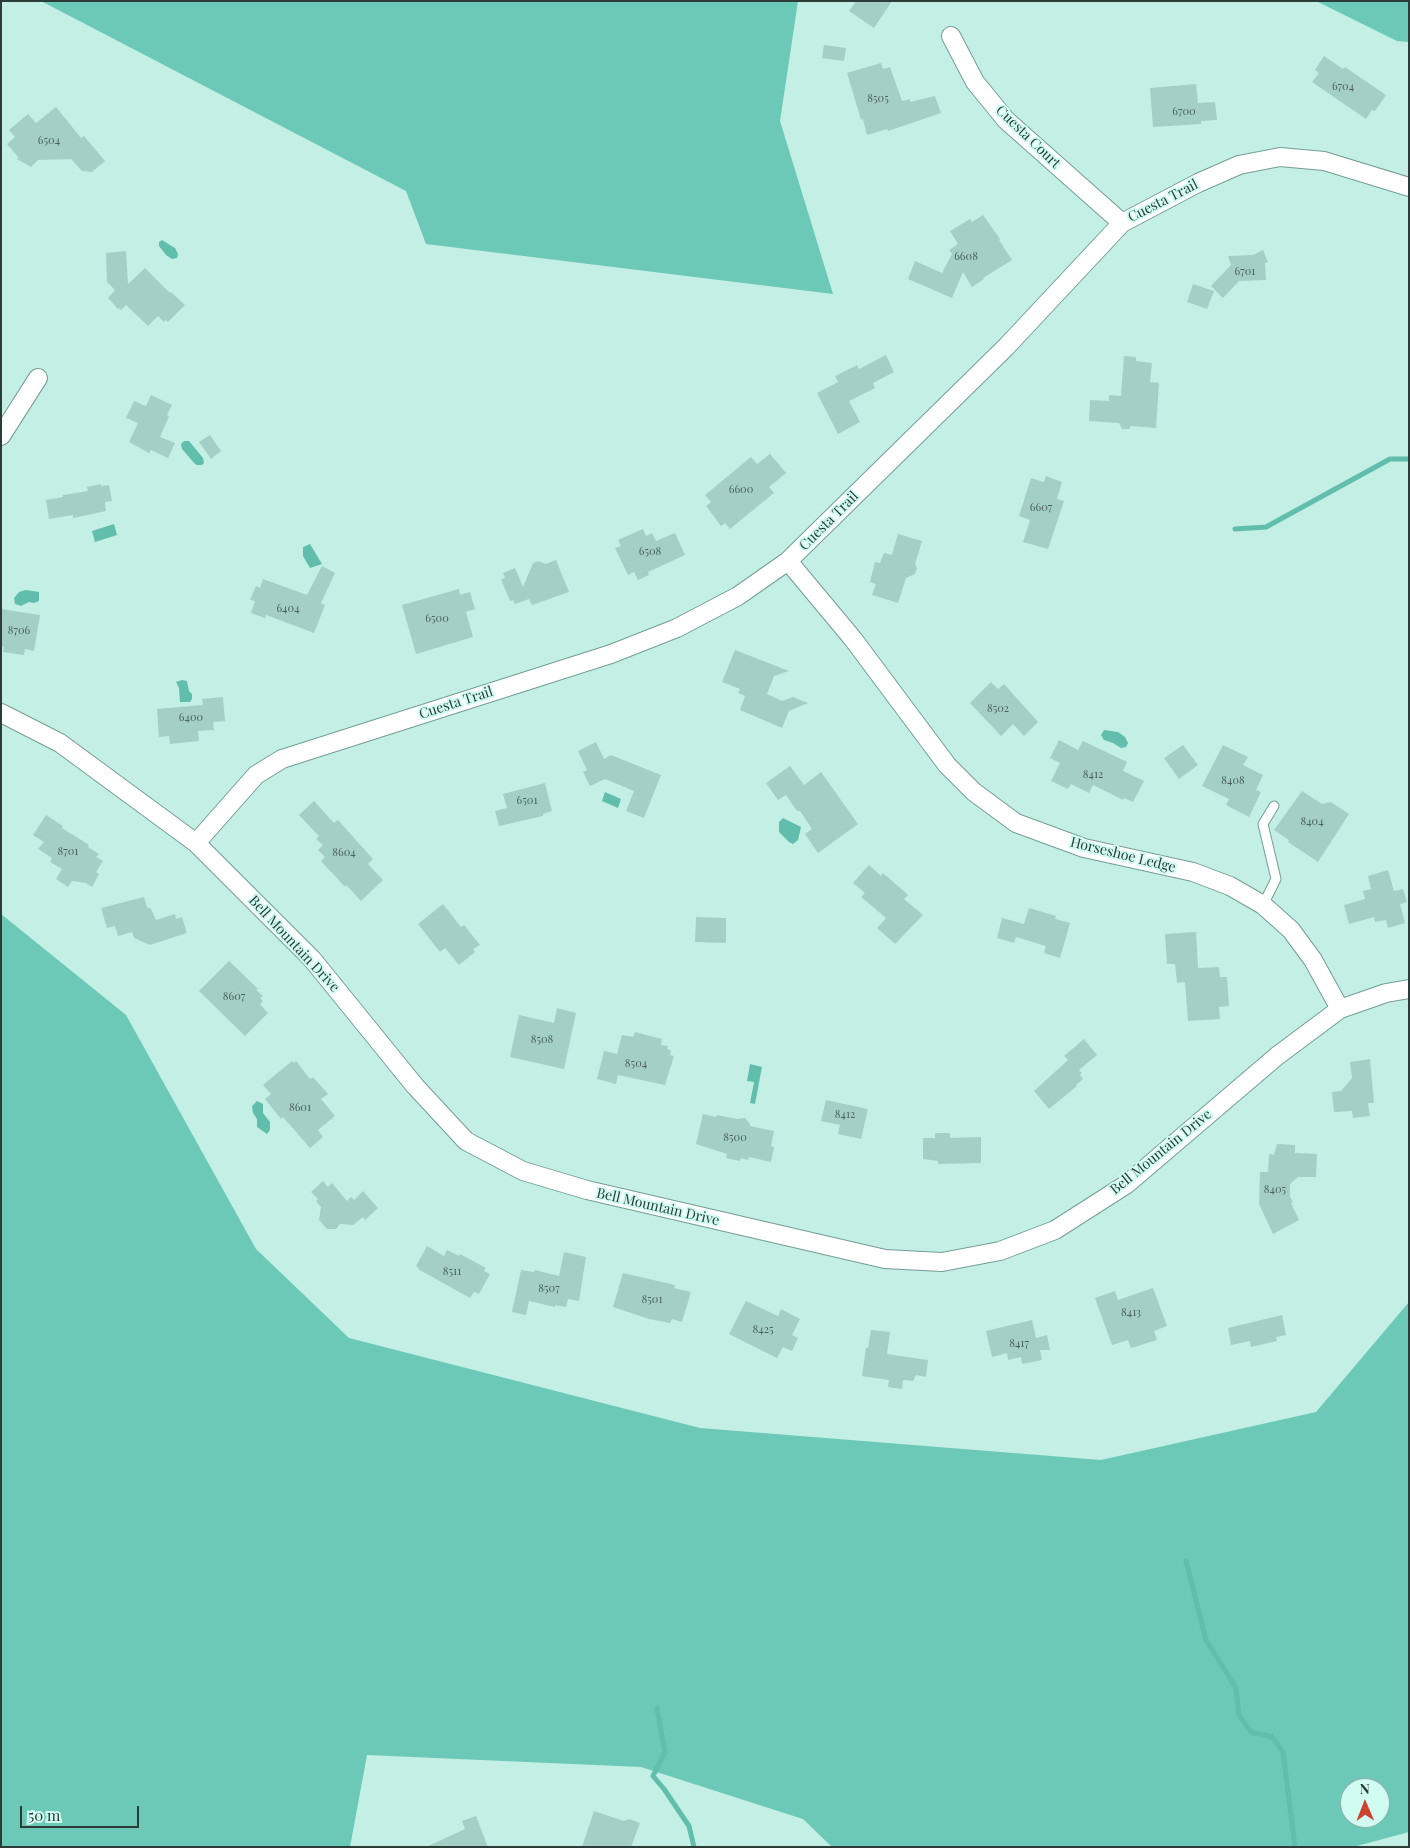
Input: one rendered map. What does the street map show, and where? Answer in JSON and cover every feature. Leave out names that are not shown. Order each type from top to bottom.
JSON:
[{"type":"street","name":"Cuesta Court","points":[[951,36],[975,82],[1006,120],[1122,223]]},
{"type":"street","name":"Cuesta Trail","points":[[196,842],[256,775],[282,760],[612,654],[686,623],[738,596],[788,560],[1006,347],[1122,223],[1198,183],[1239,165],[1280,158],[1324,161],[1409,187]]},
{"type":"street","points":[[1,436],[38,378]]},
{"type":"street","name":"Horseshoe Ledge","points":[[788,560],[853,639],[948,765],[974,792],[1016,823],[1084,848],[1193,872],[1230,886],[1263,905],[1292,930],[1308,952],[1340,1009]]},
{"type":"street","name":"Bell Mountain Drive","points":[[1,713],[60,743],[196,842],[312,959],[415,1086],[466,1141],[523,1171],[587,1190],[885,1259],[942,1262],[1000,1251],[1056,1230],[1127,1184],[1277,1056],[1340,1009],[1386,993],[1409,989]]},
{"type":"lane","points":[[1263,905],[1276,879],[1263,824],[1274,806]]},
{"type":"shaded area","points":[[41,1],[798,1],[780,121],[833,294],[426,244],[406,191]]},
{"type":"shaded area","points":[[1316,1],[1409,1],[1409,42],[1397,41]]},
{"type":"shaded area","points":[[162,240],[175,248],[178,254],[177,258],[172,259],[166,255],[159,246],[159,242]]},
{"type":"shaded area","points":[[184,441],[189,441],[203,458],[204,463],[202,465],[195,464],[182,449],[181,444]]},
{"type":"shaded area","points":[[114,524],[117,535],[95,542],[92,531]]},
{"type":"shaded area","points":[[310,544],[322,564],[310,568],[303,556],[303,547]]},
{"type":"shaded area","points":[[26,590],[39,592],[39,601],[29,602],[21,606],[15,604],[14,598],[19,592]]},
{"type":"shaded area","points":[[187,681],[189,691],[192,694],[190,702],[180,702],[179,688],[176,682]]},
{"type":"shaded area","points":[[1104,730],[1118,732],[1125,737],[1128,743],[1126,747],[1121,748],[1104,740],[1101,735]]},
{"type":"shaded area","points":[[605,792],[621,799],[618,808],[602,801]]},
{"type":"shaded area","points":[[783,818],[801,827],[798,840],[793,844],[779,832],[779,822]]},
{"type":"shaded area","points":[[1,914],[126,1015],[256,1249],[349,1338],[700,1428],[1101,1460],[1316,1412],[1409,1302],[1409,1832],[1353,1847],[832,1847],[803,1819],[641,1767],[367,1755],[350,1847],[1,1847]]},
{"type":"shaded area","points":[[750,1064],[762,1067],[755,1104],[750,1103],[754,1082],[747,1081]]},
{"type":"shaded area","points":[[257,1101],[263,1104],[263,1113],[270,1122],[270,1130],[267,1134],[257,1127],[257,1119],[253,1113],[252,1106]]},
{"type":"building","points":[[856,1],[892,1],[874,28],[849,11]]},
{"type":"building","points":[[824,45],[846,48],[844,61],[822,58]]},
{"type":"building","points":[[1324,56],[1343,69],[1345,67],[1386,95],[1375,111],[1372,110],[1366,119],[1312,82],[1319,73],[1315,70]]},
{"type":"building","points":[[881,63],[883,69],[890,67],[902,101],[910,99],[910,102],[935,96],[941,113],[888,131],[887,129],[867,135],[847,73]]},
{"type":"building","points":[[1196,84],[1198,103],[1215,102],[1217,120],[1201,121],[1201,124],[1153,127],[1150,88]]},
{"type":"building","points":[[56,107],[81,138],[84,136],[105,161],[92,172],[82,171],[71,159],[38,160],[31,167],[17,159],[18,157],[7,144],[15,137],[9,130],[28,114],[36,123]]},
{"type":"building","points":[[983,215],[1012,260],[972,287],[963,272],[952,298],[908,279],[915,261],[942,273],[952,254],[949,250],[958,244],[950,231],[970,219],[972,222]]},
{"type":"building","points":[[1263,250],[1268,262],[1265,263],[1266,280],[1239,281],[1223,298],[1211,286],[1231,265],[1228,256],[1253,255]]},
{"type":"building","points":[[126,251],[128,284],[145,268],[185,305],[168,322],[165,320],[164,322],[158,316],[148,326],[126,305],[121,310],[118,309],[108,298],[115,290],[107,282],[106,253]]},
{"type":"building","points":[[1193,284],[1214,291],[1207,309],[1187,302]]},
{"type":"building","points":[[886,355],[894,372],[873,383],[875,388],[849,401],[860,422],[838,434],[817,393],[838,382],[835,376],[857,365],[859,369]]},
{"type":"building","points":[[1124,356],[1136,357],[1136,361],[1152,363],[1150,382],[1159,383],[1156,428],[1131,426],[1129,429],[1122,429],[1119,423],[1089,421],[1090,400],[1109,401],[1109,395],[1121,396]]},
{"type":"building","points":[[151,395],[172,405],[160,437],[175,443],[168,458],[151,450],[149,453],[129,442],[138,423],[126,418],[134,401],[146,406]]},
{"type":"building","points":[[210,435],[221,451],[211,459],[199,442]]},
{"type":"building","points":[[770,454],[786,473],[769,487],[774,493],[730,529],[725,523],[721,526],[706,506],[711,502],[705,495],[751,457],[757,464]]},
{"type":"building","points":[[1046,476],[1062,482],[1057,499],[1064,501],[1048,549],[1023,542],[1030,520],[1019,516],[1031,478],[1044,482]]},
{"type":"building","points":[[101,484],[101,486],[109,485],[112,501],[105,502],[106,511],[73,518],[73,515],[49,519],[46,500],[88,491],[87,487]]},
{"type":"building","points":[[643,529],[646,536],[652,533],[656,541],[675,533],[685,555],[648,572],[649,575],[638,580],[634,572],[628,575],[615,548],[621,546],[618,540]]},
{"type":"building","points":[[898,534],[922,541],[915,564],[917,568],[915,574],[906,578],[898,603],[872,595],[876,584],[870,582],[875,562],[880,563],[884,553],[892,555]]},
{"type":"building","points":[[556,560],[569,592],[532,605],[529,599],[515,604],[513,600],[510,601],[501,579],[505,578],[503,573],[515,568],[523,587],[533,563],[538,561],[546,564]]},
{"type":"building","points":[[322,566],[335,573],[321,603],[325,605],[314,633],[266,615],[265,618],[251,613],[255,601],[250,600],[256,586],[260,588],[263,579],[307,595]]},
{"type":"building","points":[[459,589],[460,595],[470,592],[475,609],[466,612],[473,637],[416,654],[402,605]]},
{"type":"building","points":[[1,609],[40,615],[34,651],[25,649],[24,655],[3,652],[4,647],[1,646]]},
{"type":"building","points":[[735,650],[789,671],[774,676],[767,694],[782,701],[793,697],[808,703],[789,711],[782,728],[740,710],[745,696],[738,693],[740,689],[722,682]]},
{"type":"building","points":[[991,682],[998,689],[1004,684],[1038,722],[1024,736],[1013,724],[1001,736],[970,703]]},
{"type":"building","points":[[223,697],[225,721],[213,722],[214,730],[198,731],[199,741],[170,744],[169,736],[159,737],[157,709],[203,705],[202,699]]},
{"type":"building","points":[[1059,740],[1078,750],[1083,741],[1127,762],[1123,771],[1144,781],[1133,802],[1124,798],[1123,800],[1093,785],[1089,793],[1071,784],[1068,789],[1051,781],[1060,763],[1050,758]]},
{"type":"building","points":[[596,742],[604,759],[611,755],[661,775],[644,818],[626,811],[634,791],[605,779],[590,786],[583,772],[587,770],[578,751]]},
{"type":"building","points":[[1183,745],[1198,765],[1179,779],[1164,758]]},
{"type":"building","points":[[1223,745],[1248,757],[1243,765],[1263,775],[1256,790],[1261,792],[1249,817],[1226,805],[1229,799],[1202,786]]},
{"type":"building","points":[[790,766],[804,785],[821,772],[858,824],[818,853],[805,834],[812,829],[800,811],[797,811],[786,795],[778,800],[766,783]]},
{"type":"building","points":[[545,783],[552,811],[543,814],[543,816],[499,826],[495,811],[507,808],[503,794]]},
{"type":"building","points":[[1302,791],[1322,804],[1331,802],[1349,814],[1318,862],[1274,830]]},
{"type":"building","points":[[314,801],[334,823],[338,820],[373,859],[368,864],[383,880],[361,901],[321,861],[325,857],[318,850],[323,845],[316,839],[319,836],[299,815]]},
{"type":"building","points":[[46,815],[99,854],[96,857],[103,861],[96,872],[99,874],[92,887],[86,883],[72,881],[68,887],[56,879],[62,869],[50,862],[52,858],[38,849],[44,842],[33,835]]},
{"type":"building","points":[[869,865],[881,876],[883,873],[908,895],[904,899],[923,915],[895,944],[877,928],[886,918],[861,897],[865,893],[853,883]]},
{"type":"building","points":[[1388,870],[1394,891],[1403,889],[1407,902],[1400,904],[1405,923],[1388,928],[1386,920],[1375,922],[1374,917],[1349,924],[1344,905],[1365,899],[1363,891],[1371,889],[1368,876]]},
{"type":"building","points":[[144,897],[147,907],[151,909],[156,920],[175,914],[176,919],[182,917],[187,933],[150,945],[134,938],[132,932],[118,936],[115,926],[107,928],[101,908]]},
{"type":"building","points":[[443,904],[461,927],[464,925],[480,945],[473,949],[475,952],[459,965],[445,948],[440,952],[418,924]]},
{"type":"building","points":[[1029,908],[1056,916],[1055,919],[1070,923],[1060,958],[1044,953],[1046,946],[1016,937],[1014,943],[997,938],[1002,918],[1024,924]]},
{"type":"building","points":[[696,917],[726,918],[726,943],[695,942]]},
{"type":"building","points":[[1196,932],[1198,968],[1219,967],[1220,977],[1227,977],[1229,1006],[1219,1007],[1220,1019],[1188,1021],[1185,982],[1177,983],[1175,964],[1167,964],[1165,934]]},
{"type":"building","points":[[229,961],[258,989],[256,990],[263,996],[260,998],[263,1001],[260,1004],[268,1013],[245,1036],[199,991]]},
{"type":"building","points":[[557,1008],[576,1013],[564,1069],[510,1057],[519,1015],[554,1023]]},
{"type":"building","points":[[635,1032],[662,1039],[661,1045],[668,1046],[667,1049],[671,1050],[670,1055],[674,1056],[665,1085],[618,1075],[616,1084],[597,1079],[604,1051],[617,1054],[622,1035],[633,1037]]},
{"type":"building","points":[[1084,1039],[1097,1055],[1079,1070],[1082,1073],[1080,1075],[1083,1079],[1077,1086],[1049,1109],[1034,1091],[1068,1060],[1064,1056]]},
{"type":"building","points":[[1370,1059],[1374,1103],[1368,1103],[1370,1116],[1353,1118],[1352,1111],[1334,1112],[1332,1092],[1341,1091],[1352,1078],[1350,1062]]},
{"type":"building","points":[[292,1061],[294,1063],[296,1061],[310,1079],[313,1077],[328,1094],[321,1099],[335,1116],[318,1130],[323,1137],[310,1148],[283,1117],[281,1119],[265,1099],[271,1094],[263,1085]]},
{"type":"building","points":[[826,1100],[868,1109],[861,1139],[838,1134],[840,1125],[821,1121]]},
{"type":"building","points":[[703,1114],[737,1119],[745,1118],[750,1126],[774,1131],[771,1146],[774,1147],[771,1162],[749,1157],[748,1160],[741,1158],[740,1161],[726,1158],[727,1154],[696,1144]]},
{"type":"building","points":[[935,1133],[950,1133],[950,1138],[981,1137],[981,1163],[938,1164],[938,1161],[923,1159],[923,1138],[935,1138]]},
{"type":"building","points":[[1277,1144],[1295,1145],[1295,1153],[1317,1154],[1316,1177],[1298,1177],[1290,1184],[1290,1196],[1293,1202],[1291,1203],[1299,1220],[1273,1234],[1259,1204],[1260,1172],[1268,1172],[1269,1154],[1274,1155]]},
{"type":"building","points":[[323,1181],[328,1187],[332,1183],[347,1201],[351,1197],[354,1200],[363,1191],[378,1208],[365,1220],[363,1217],[353,1225],[340,1224],[336,1229],[327,1229],[319,1220],[321,1207],[316,1201],[318,1199],[311,1192]]},
{"type":"building","points":[[427,1246],[444,1256],[447,1250],[459,1256],[460,1254],[486,1268],[484,1271],[490,1274],[479,1294],[474,1292],[470,1298],[418,1269],[416,1266]]},
{"type":"building","points":[[564,1252],[586,1257],[579,1301],[568,1299],[566,1307],[555,1305],[555,1307],[529,1301],[526,1315],[512,1312],[521,1270],[534,1272],[535,1270],[559,1276]]},
{"type":"building","points":[[623,1273],[675,1285],[674,1288],[691,1292],[682,1322],[672,1319],[670,1323],[649,1319],[613,1307]]},
{"type":"building","points":[[1153,1288],[1167,1326],[1154,1331],[1157,1340],[1131,1348],[1128,1340],[1112,1345],[1095,1298],[1115,1291],[1118,1300]]},
{"type":"building","points":[[746,1301],[778,1316],[781,1309],[800,1319],[792,1335],[798,1338],[792,1351],[783,1347],[777,1358],[729,1334]]},
{"type":"building","points":[[1282,1315],[1286,1335],[1276,1337],[1277,1341],[1251,1347],[1250,1341],[1231,1345],[1228,1328]]},
{"type":"building","points":[[1032,1320],[1036,1338],[1047,1335],[1050,1350],[1040,1350],[1042,1360],[1022,1364],[1021,1357],[1008,1360],[1007,1353],[992,1357],[986,1331]]},
{"type":"building","points":[[871,1330],[890,1332],[887,1354],[928,1360],[926,1377],[916,1375],[913,1381],[903,1380],[902,1389],[888,1387],[889,1380],[862,1376]]},
{"type":"building","points":[[594,1811],[624,1821],[629,1819],[640,1823],[631,1847],[582,1847]]},
{"type":"building","points":[[476,1816],[488,1847],[426,1847],[465,1829],[462,1821]]},
{"type":"waterway","points":[[1235,529],[1266,527],[1390,459],[1409,459]]},
{"type":"waterway","points":[[1186,1561],[1206,1640],[1236,1688],[1239,1715],[1251,1732],[1272,1737],[1283,1752],[1295,1847]]},
{"type":"waterway","points":[[657,1708],[665,1752],[653,1776],[689,1826],[694,1847]]}]
